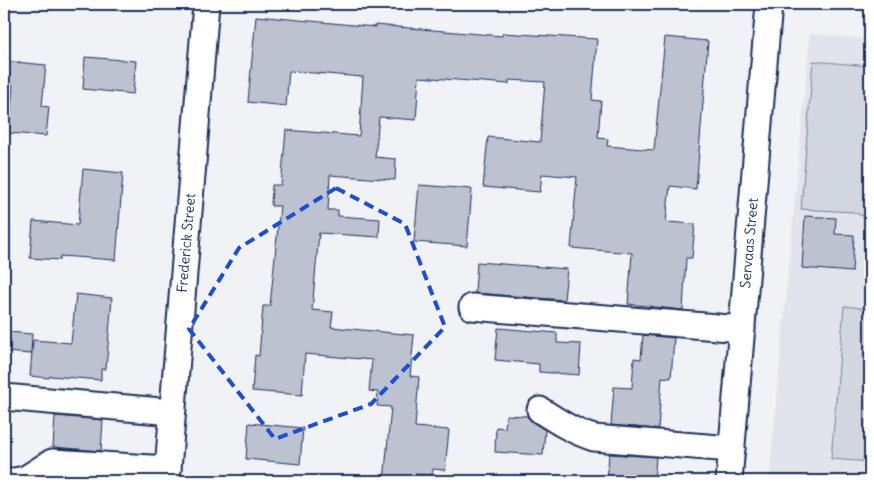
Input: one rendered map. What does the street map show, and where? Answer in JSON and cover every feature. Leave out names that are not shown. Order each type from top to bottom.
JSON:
[{"type":"street","name":"Frederick Street","points":[[168,470],[206,4]]},
{"type":"street","name":"Servaas Street","points":[[729,481],[769,4]]},
{"type":"street","points":[[472,307],[742,329]]},
{"type":"street","points":[[4,397],[172,412]]},
{"type":"street","points":[[540,410],[569,428],[594,438],[732,450]]},
{"type":"street","points":[[43,451],[168,470]]},
{"type":"street","points":[[14,481],[26,479],[52,462],[168,470]]},
{"type":"highlighted area","points":[[336,188],[405,224],[445,327],[371,404],[275,439],[189,329],[239,248]]},
{"type":"shaded area","points":[[810,34],[870,39],[870,481],[769,481]]},
{"type":"shaded area","points":[[813,61],[870,66],[870,219],[853,212],[801,209]]},
{"type":"shaded area","points":[[844,306],[870,309],[870,462],[831,459]]},
{"type":"building","points":[[256,16],[502,36],[503,33],[597,39],[592,100],[601,101],[598,138],[608,139],[607,146],[654,150],[665,37],[708,41],[696,189],[670,186],[666,222],[695,224],[692,258],[686,258],[683,310],[628,304],[632,253],[571,248],[577,177],[542,174],[540,192],[483,187],[488,137],[540,142],[545,82],[509,80],[509,84],[419,77],[416,120],[379,117],[375,157],[396,159],[395,180],[330,175],[328,210],[338,210],[338,216],[380,219],[379,237],[319,233],[312,310],[333,312],[331,327],[414,335],[410,376],[419,377],[415,427],[449,430],[445,470],[433,469],[432,475],[415,474],[414,481],[384,481],[391,407],[377,406],[378,392],[369,391],[372,360],[305,354],[302,395],[252,391],[255,355],[259,356],[263,306],[270,306],[280,206],[271,206],[272,185],[281,185],[286,130],[359,136],[363,77],[289,71],[286,106],[248,102]]},
{"type":"building","points":[[85,57],[136,61],[133,94],[83,89]]},
{"type":"building","points":[[4,61],[46,65],[42,106],[49,107],[46,136],[9,133],[13,85],[4,84]]},
{"type":"building","points":[[83,169],[123,173],[116,260],[60,256],[60,260],[30,258],[33,221],[78,225]]},
{"type":"building","points":[[419,185],[472,189],[467,246],[414,242]]},
{"type":"building","points":[[805,216],[836,218],[835,234],[854,235],[852,272],[802,268]]},
{"type":"building","points":[[477,262],[567,269],[564,300],[475,293]]},
{"type":"building","points":[[76,294],[112,298],[106,369],[101,369],[101,380],[30,376],[33,340],[71,343]]},
{"type":"building","points":[[498,328],[557,333],[557,343],[581,344],[579,375],[539,372],[539,364],[495,360]]},
{"type":"building","points":[[8,332],[32,334],[31,354],[6,352]]},
{"type":"building","points":[[643,335],[674,338],[671,378],[662,377],[658,429],[611,425],[614,387],[632,388],[634,358],[641,359]]},
{"type":"building","points":[[506,415],[527,416],[532,422],[545,430],[543,455],[495,452],[496,427],[505,428]]},
{"type":"building","points":[[55,416],[103,420],[101,451],[53,447]]},
{"type":"building","points":[[249,423],[303,428],[300,464],[246,459]]},
{"type":"building","points":[[609,454],[656,457],[654,481],[607,481]]},
{"type":"building","points":[[57,477],[99,479],[98,481],[56,481]]}]
